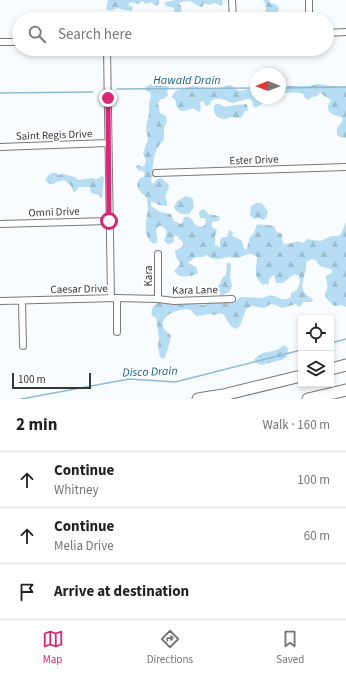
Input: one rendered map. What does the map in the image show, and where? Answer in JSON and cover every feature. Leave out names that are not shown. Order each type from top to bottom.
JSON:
[{"type":"highway","points":[[334,368],[346,366]]},
{"type":"highway","points":[[198,399],[223,395],[298,377]]},
{"type":"highway","points":[[308,399],[346,390]]},
{"type":"street","points":[[232,0],[233,12]]},
{"type":"street","points":[[309,0],[309,12]]},
{"type":"street","points":[[334,33],[346,32]]},
{"type":"street","points":[[0,42],[12,42]]},
{"type":"street","points":[[107,56],[109,221],[117,332]]},
{"type":"street","name":"Saint Regis Drive","points":[[0,147],[108,143]]},
{"type":"street","name":"Ester Drive","points":[[159,172],[346,167]]},
{"type":"street","name":"Omni Drive","points":[[0,224],[109,221]]},
{"type":"street","name":"Kara","points":[[158,254],[158,299]]},
{"type":"street","name":"Caesar Drive","points":[[0,301],[114,298],[158,299]]},
{"type":"street","name":"Kara Lane","points":[[158,299],[174,301],[232,299]]},
{"type":"street","points":[[22,300],[23,346]]},
{"type":"green space","points":[[108,0],[159,0],[159,4],[156,6],[151,2],[146,4],[142,1],[139,4],[131,2],[128,5],[133,7],[132,11],[117,8],[111,11],[106,9]]},
{"type":"green space","points":[[222,0],[223,4],[221,6],[215,3],[208,5],[204,3],[203,6],[200,7],[190,1],[180,2],[179,4],[181,11],[174,12],[174,8],[166,6],[164,3],[172,1]]},
{"type":"green space","points":[[263,0],[269,0],[270,3],[277,5],[279,8],[278,12],[265,12],[266,5]]},
{"type":"green space","points":[[157,79],[169,84],[167,91],[168,95],[164,99],[161,99],[158,103],[160,113],[166,116],[167,121],[164,128],[164,140],[160,144],[155,154],[151,182],[153,184],[157,179],[161,178],[168,184],[169,187],[165,197],[167,206],[159,205],[151,201],[151,206],[160,212],[171,214],[174,221],[181,224],[184,217],[189,217],[197,226],[202,227],[205,225],[206,218],[200,218],[199,212],[203,209],[208,214],[219,216],[220,219],[218,221],[212,222],[212,227],[217,230],[215,245],[220,247],[220,239],[227,237],[229,230],[233,232],[232,236],[241,240],[245,250],[257,224],[274,226],[277,232],[282,234],[284,244],[297,241],[303,243],[307,239],[320,241],[332,236],[338,236],[341,234],[346,222],[346,307],[341,305],[334,306],[326,298],[325,294],[328,286],[326,276],[332,273],[332,270],[321,267],[316,260],[312,259],[306,262],[306,270],[302,286],[306,294],[313,299],[312,302],[303,302],[299,307],[296,304],[282,308],[271,304],[264,308],[252,306],[246,309],[240,326],[235,329],[230,325],[222,313],[197,316],[189,309],[174,312],[164,320],[164,329],[171,336],[164,359],[160,357],[156,318],[152,316],[153,308],[159,302],[173,305],[179,302],[204,305],[209,302],[234,302],[241,297],[262,298],[271,295],[285,299],[291,297],[291,293],[297,290],[300,282],[299,276],[294,274],[283,283],[276,283],[274,275],[270,278],[268,284],[263,285],[256,275],[257,257],[252,254],[239,258],[229,257],[220,259],[215,259],[207,255],[203,257],[195,257],[188,263],[196,267],[198,273],[192,276],[182,276],[176,274],[174,271],[180,263],[176,257],[175,251],[183,246],[183,242],[178,236],[174,236],[174,241],[171,244],[167,244],[164,240],[166,230],[162,226],[159,226],[156,230],[157,243],[154,244],[147,237],[147,198],[140,192],[137,184],[140,178],[144,177],[145,173],[138,170],[136,167],[138,165],[143,167],[146,162],[143,153],[148,139],[146,127],[151,96],[150,92],[146,91],[145,87]]},
{"type":"green space","points":[[317,84],[340,87],[346,86],[346,138],[337,135],[337,128],[342,122],[343,118],[329,112],[328,106],[331,100],[320,93],[308,100],[305,98],[303,93],[286,93],[286,86],[311,86]]},
{"type":"green space","points":[[231,85],[237,90],[241,91],[250,89],[250,100],[232,103],[217,99],[212,100],[207,106],[205,105],[204,101],[202,101],[200,103],[201,109],[199,112],[193,108],[180,111],[176,105],[176,101],[172,97],[176,91],[192,86],[216,89]]},
{"type":"green space","points":[[216,104],[224,107],[247,104],[248,110],[244,112],[242,117],[221,119],[216,116],[214,110],[214,106]]},
{"type":"green space","points":[[253,104],[262,104],[256,108]]},
{"type":"green space","points":[[51,173],[75,177],[78,180],[91,178],[97,179],[102,176],[104,178],[102,197],[100,198],[99,195],[91,193],[90,187],[79,187],[74,193],[71,186],[64,180],[50,184],[46,181],[46,179]]},
{"type":"green space","points":[[186,196],[193,199],[194,207],[189,214],[183,214],[178,212],[174,207],[177,201]]},
{"type":"green space","points":[[256,203],[262,203],[268,212],[266,218],[263,220],[259,218],[254,219],[250,215],[251,206]]},
{"type":"green space","points":[[228,262],[231,264],[230,278],[232,286],[229,292],[221,296],[218,287],[223,277],[226,275]]},
{"type":"green space","points":[[284,345],[288,348],[287,357],[282,360],[261,365],[255,362],[254,359],[263,353],[277,350]]},
{"type":"waterway","name":"Hawald Drain","points":[[286,88],[346,87]]},
{"type":"waterway","name":"Hawald Drain","points":[[117,89],[250,88]]},
{"type":"waterway","name":"Hawald Drain","points":[[0,93],[93,92]]},
{"type":"waterway","name":"Disco Drain","points":[[334,342],[346,339]]},
{"type":"waterway","name":"Disco Drain","points":[[21,399],[129,379],[175,382],[298,351]]},
{"type":"route","points":[[108,98],[109,221]]}]
